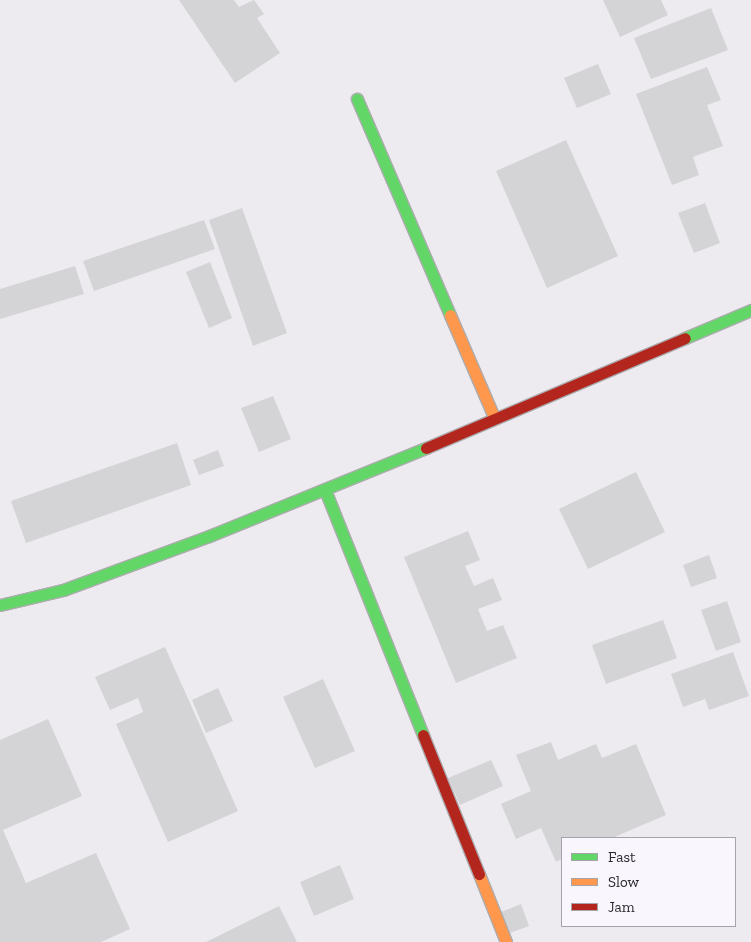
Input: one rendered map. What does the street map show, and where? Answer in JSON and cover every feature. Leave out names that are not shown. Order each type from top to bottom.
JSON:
[{"type":"street","points":[[357,99],[494,417]]},
{"type":"street","points":[[0,605],[63,590],[326,490],[453,437],[494,417],[751,310]]},
{"type":"street","points":[[326,490],[506,942]]},
{"type":"building","points":[[179,0],[234,0],[239,7],[254,0],[264,14],[257,18],[280,53],[235,83]]},
{"type":"building","points":[[603,0],[661,0],[668,15],[620,37]]},
{"type":"building","points":[[711,8],[728,50],[651,79],[634,38]]},
{"type":"building","points":[[598,64],[611,94],[577,108],[564,78]]},
{"type":"building","points":[[707,67],[721,100],[707,105],[723,146],[693,157],[699,175],[672,185],[636,94]]},
{"type":"building","points":[[566,140],[618,256],[547,288],[496,171]]},
{"type":"building","points":[[705,203],[720,243],[694,253],[678,213]]},
{"type":"building","points":[[242,208],[287,333],[253,346],[209,220]]},
{"type":"building","points":[[204,220],[215,249],[94,291],[83,261]]},
{"type":"building","points":[[210,262],[232,318],[209,328],[186,272]]},
{"type":"building","points":[[75,266],[84,294],[0,319],[0,289]]},
{"type":"building","points":[[273,396],[291,439],[259,452],[241,408]]},
{"type":"building","points":[[177,443],[191,485],[26,543],[11,501]]},
{"type":"building","points":[[218,450],[224,466],[199,475],[193,460]]},
{"type":"building","points":[[636,472],[665,532],[588,569],[559,509]]},
{"type":"building","points":[[468,531],[480,560],[465,566],[474,586],[493,578],[502,600],[478,609],[487,631],[503,625],[517,658],[456,683],[404,557]]},
{"type":"building","points":[[709,555],[717,578],[691,587],[683,565]]},
{"type":"building","points":[[727,601],[741,642],[716,651],[701,610]]},
{"type":"building","points":[[663,620],[677,658],[606,684],[592,645]]},
{"type":"building","points":[[165,647],[238,811],[168,842],[116,724],[143,712],[138,698],[110,710],[95,677]]},
{"type":"building","points":[[733,652],[749,696],[709,710],[705,699],[683,707],[671,674]]},
{"type":"building","points":[[323,679],[355,751],[315,768],[283,697]]},
{"type":"building","points":[[218,688],[233,721],[206,733],[192,700]]},
{"type":"building","points":[[48,719],[82,796],[3,830],[26,883],[96,853],[130,929],[101,942],[0,942],[0,740]]},
{"type":"building","points":[[551,742],[558,760],[596,744],[602,758],[636,744],[666,815],[614,837],[561,837],[561,860],[556,862],[541,828],[516,839],[501,804],[531,791],[516,755]]},
{"type":"building","points":[[491,760],[503,786],[460,805],[448,778]]},
{"type":"building","points":[[340,865],[354,899],[314,916],[300,882]]},
{"type":"building","points":[[521,904],[529,926],[510,933],[501,912]]},
{"type":"building","points":[[279,906],[297,942],[206,942]]},
{"type":"traffic: fast","points":[[357,99],[450,315]]},
{"type":"traffic: fast","points":[[685,338],[751,310]]},
{"type":"traffic: fast","points":[[0,605],[63,590],[209,536],[426,448]]},
{"type":"traffic: fast","points":[[325,490],[423,735]]},
{"type":"traffic: slow","points":[[450,315],[494,417]]},
{"type":"traffic: slow","points":[[479,874],[506,942]]},
{"type":"traffic: jam","points":[[426,448],[685,338]]},
{"type":"traffic: jam","points":[[423,735],[479,874]]}]
